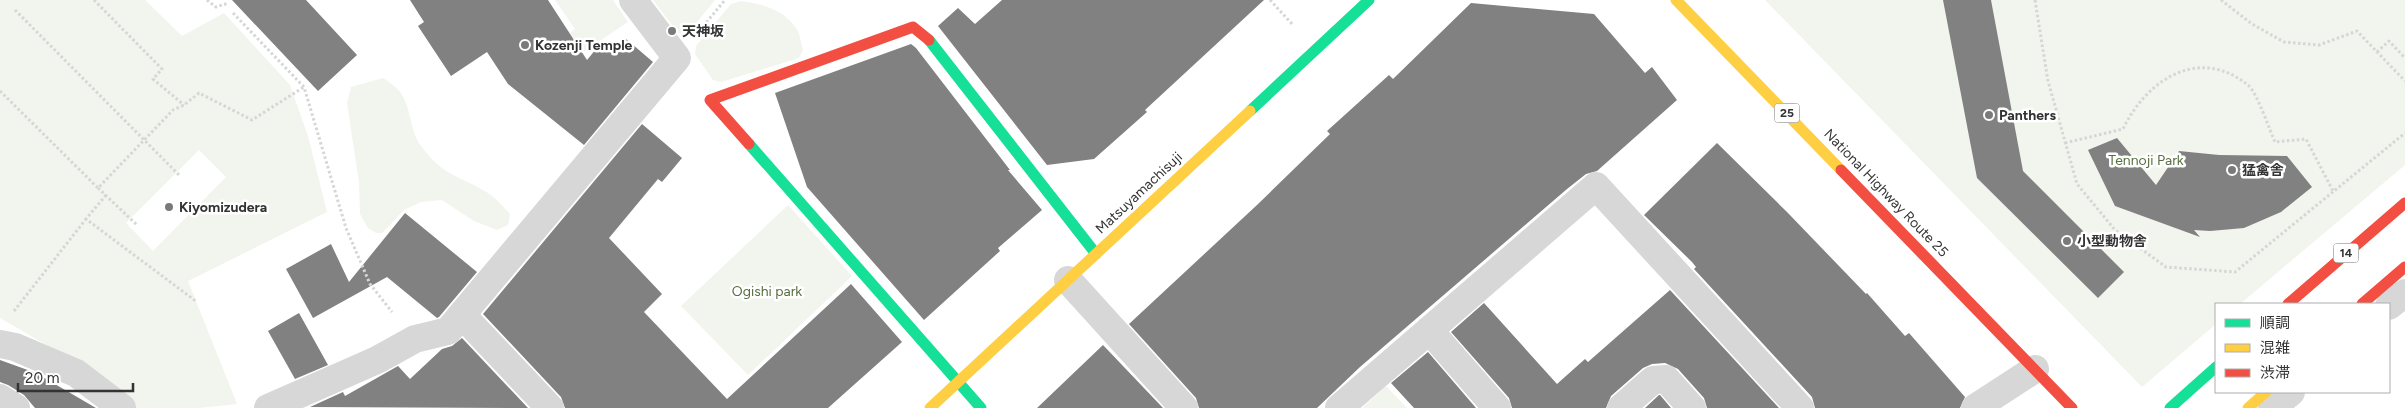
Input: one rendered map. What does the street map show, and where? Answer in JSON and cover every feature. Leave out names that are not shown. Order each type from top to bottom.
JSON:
[{"type":"main road","name":"Matsuyamachisuji","points":[[930,408],[1369,0]]},
{"type":"main road","name":"National Highway Route 25","points":[[1676,0],[2072,408]]},
{"type":"main road","points":[[981,408],[710,100],[913,27],[927,36],[1096,254]]},
{"type":"main road","name":"14","points":[[2289,303],[2405,203]]},
{"type":"main road","points":[[2363,303],[2405,267]]},
{"type":"main road","points":[[2170,408],[2215,368]]},
{"type":"main road","points":[[2248,408],[2265,393]]},
{"type":"street","points":[[268,408],[377,360],[415,339],[448,331],[677,58],[633,0]]},
{"type":"street","points":[[1339,408],[1596,186],[1800,408]]},
{"type":"street","points":[[1068,280],[1184,408]]},
{"type":"street","points":[[2390,305],[2405,293]]},
{"type":"street","points":[[462,315],[550,408]]},
{"type":"street","points":[[1429,330],[1497,408]]},
{"type":"street","points":[[0,344],[15,347],[76,373],[122,408]]},
{"type":"street","points":[[1975,408],[2035,369]]},
{"type":"street","points":[[1620,408],[1653,380],[1666,379],[1692,408]]},
{"type":"street","points":[[2272,408],[2290,393]]},
{"type":"street","points":[[0,398],[16,408]]},
{"type":"path","points":[[94,0],[162,69],[153,79],[184,105]]},
{"type":"path","points":[[207,0],[216,7],[225,4],[228,7]]},
{"type":"path","points":[[2035,0],[2048,81],[2077,184],[2115,230],[2166,267],[2235,272],[2405,133]]},
{"type":"path","points":[[2221,0],[2252,24],[2284,42],[2319,46],[2357,31],[2405,81]]},
{"type":"path","points":[[15,10],[180,176]]},
{"type":"path","points":[[233,13],[304,87],[346,228],[370,284],[415,339]]},
{"type":"path","points":[[2377,52],[2389,41],[2405,58]]},
{"type":"path","points":[[2065,143],[2123,129],[2131,111],[2155,85],[2180,70],[2217,68],[2251,87],[2274,142],[2306,139],[2333,191]]},
{"type":"path","points":[[98,188],[173,110],[184,105],[199,93],[252,120],[304,87]]},
{"type":"path","points":[[0,91],[137,225]]},
{"type":"path","points":[[14,311],[106,195]]},
{"type":"path","points":[[86,219],[196,302]]},
{"type":"green space","name":"Kiyomizudera","points":[[0,0],[145,0],[182,36],[224,13],[290,85],[308,136],[327,212],[188,281],[237,404],[199,408],[135,408],[79,364],[0,318]],"holes":[[[199,150],[226,177],[153,251],[126,223]]]},
{"type":"green space","points":[[555,0],[613,0],[628,22],[583,52],[570,33],[575,29]]},
{"type":"green space","points":[[653,0],[715,0],[687,34],[678,33]]},
{"type":"green space","name":"Tennoji Park","points":[[1765,0],[2405,0],[2405,165],[2241,303],[2215,303],[2215,325],[2142,387]]},
{"type":"green space","points":[[741,1],[772,8],[785,16],[797,30],[803,50],[799,58],[721,82],[713,80],[695,54],[696,46],[731,4]]},
{"type":"green space","points":[[383,78],[392,84],[403,96],[416,138],[430,157],[436,164],[451,174],[491,195],[510,214],[508,225],[497,230],[474,221],[442,200],[421,202],[404,210],[382,233],[376,233],[368,228],[360,214],[359,182],[347,103],[351,87]]},
{"type":"green space","name":"Ogishi park","points":[[788,205],[852,276],[748,375],[681,306]]},
{"type":"green space","points":[[1386,386],[1407,408],[1362,408]]},
{"type":"building","points":[[232,0],[306,0],[357,55],[318,91]]},
{"type":"building","points":[[410,0],[548,0],[587,60],[601,43],[613,53],[625,38],[653,62],[584,145],[508,84],[487,52],[451,76],[418,26],[424,22]]},
{"type":"building","points":[[1002,0],[1264,0],[1145,110],[1147,112],[1094,159],[1047,165],[938,26],[958,8],[975,24]]},
{"type":"building","points":[[1943,0],[1991,0],[2023,171],[2124,272],[2098,298],[1977,178]]},
{"type":"building","points":[[1471,3],[1594,14],[1645,73],[1652,67],[1677,100],[1597,171],[1586,174],[1567,189],[1360,367],[1317,408],[1199,408],[1196,398],[1129,324],[1330,134],[1327,131],[1389,75],[1393,79]]},
{"type":"building","points":[[911,44],[1010,170],[1008,170],[1042,210],[998,248],[1000,251],[924,320],[807,187],[775,93]]},
{"type":"building","points":[[642,124],[682,158],[662,182],[658,179],[609,238],[662,294],[644,312],[727,399],[851,284],[902,342],[828,408],[565,408],[561,397],[483,314]]},
{"type":"building","name":"猛禽舎","points":[[2117,138],[2156,185],[2179,151],[2219,155],[2287,156],[2312,187],[2281,212],[2244,228],[2210,231],[2194,230],[2200,237],[2115,206],[2088,150]]},
{"type":"building","points":[[1717,143],[1867,293],[1905,336],[1909,333],[1965,397],[1960,408],[1815,408],[1812,397],[1694,269],[1696,267],[1692,262],[1644,215]]},
{"type":"building","points":[[405,213],[477,272],[439,317],[437,318],[387,277],[313,318],[286,269],[331,244],[349,282]]},
{"type":"building","points":[[1670,290],[1779,408],[1707,408],[1704,398],[1678,369],[1665,363],[1652,364],[1643,368],[1611,396],[1606,408],[1512,408],[1509,398],[1451,332],[1484,303],[1557,384],[1585,359],[1588,362]]},
{"type":"building","points":[[299,313],[328,365],[295,379],[268,331]]},
{"type":"building","points":[[462,338],[528,408],[310,407],[343,392],[345,396],[398,366],[410,379],[442,349],[452,346]]},
{"type":"building","points":[[1103,345],[1163,408],[1037,408]]},
{"type":"building","points":[[1428,352],[1476,408],[1414,408],[1391,383]]},
{"type":"building","points":[[0,360],[36,373],[96,408],[35,408],[24,395],[0,382]]},
{"type":"building","points":[[1659,395],[1671,408],[1645,408]]},
{"type":"traffic: fast","points":[[1250,111],[1369,0]]},
{"type":"traffic: fast","points":[[929,40],[1096,254]]},
{"type":"traffic: fast","points":[[749,144],[981,408]]},
{"type":"traffic: fast","points":[[2170,408],[2215,368]]},
{"type":"traffic: slow","points":[[1676,0],[1841,170]]},
{"type":"traffic: slow","points":[[930,408],[1250,111]]},
{"type":"traffic: slow","points":[[2248,408],[2265,393]]},
{"type":"traffic: jam","points":[[749,144],[710,100],[913,27],[929,40]]},
{"type":"traffic: jam","points":[[1841,170],[2072,408]]},
{"type":"traffic: jam","points":[[2289,303],[2405,203]]},
{"type":"traffic: jam","points":[[2363,303],[2405,267]]},
{"type":"place","name":"天神坂","points":[[672,31]]},
{"type":"place","name":"Kozenji Temple","points":[[525,45]]},
{"type":"place","name":"Panthers","points":[[1989,115]]},
{"type":"place","name":"猛禽舎","points":[[2232,170]]},
{"type":"place","name":"Kiyomizudera","points":[[169,207]]},
{"type":"place","name":"小型動物舎","points":[[2067,241]]}]
